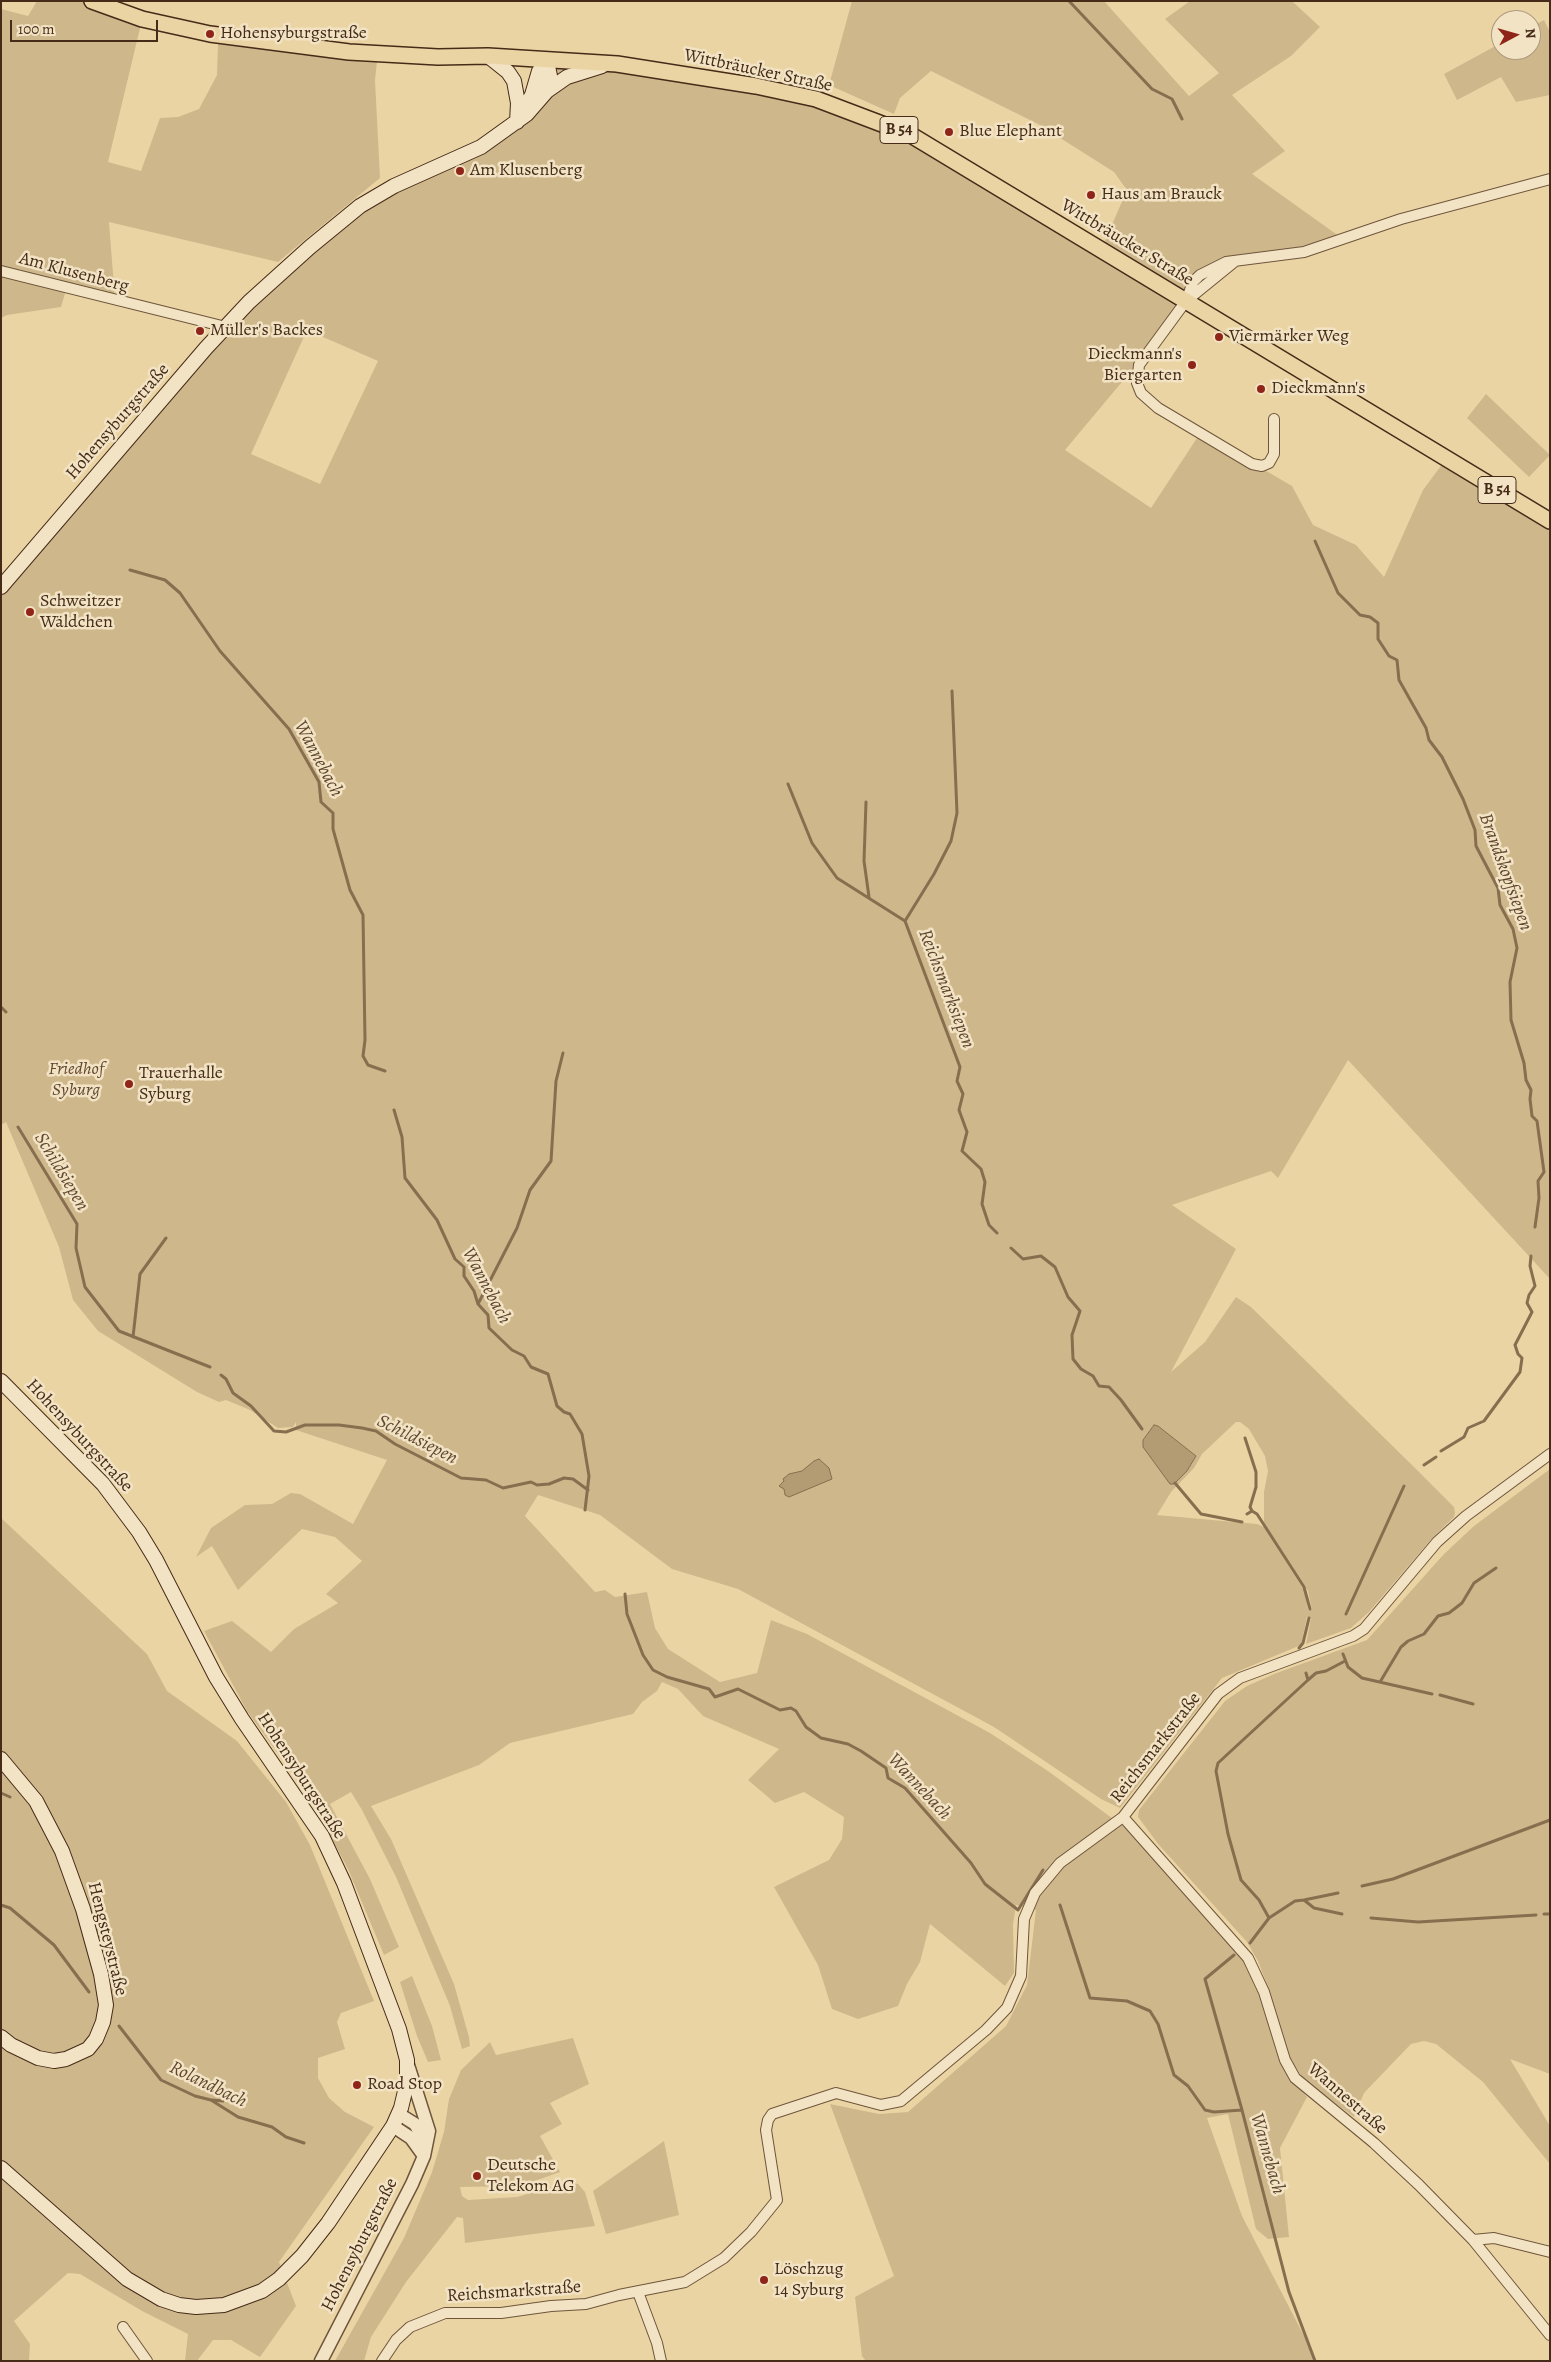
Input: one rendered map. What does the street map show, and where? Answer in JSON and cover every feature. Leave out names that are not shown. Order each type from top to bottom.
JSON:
[{"type":"main road","name":"Wittbräucker Straße","points":[[92,1],[142,19],[210,34],[349,52],[488,56],[617,64],[756,86],[816,99],[910,134],[1550,521]]},
{"type":"main road","points":[[488,56],[508,72],[514,81],[518,103],[517,122]]},
{"type":"main road","points":[[547,61],[550,76],[547,91]]},
{"type":"main road","name":"Hohensyburgstraße","points":[[517,122],[532,95],[539,71],[547,61]]},
{"type":"main road","name":"B 54","points":[[547,91],[556,83],[576,72],[617,64]]},
{"type":"main road","name":"Hohensyburgstraße","points":[[1,587],[226,327],[281,272],[360,206],[394,186],[481,147],[517,122],[535,106],[547,91]]},
{"type":"main road","name":"Hohensyburgstraße","points":[[1,1381],[103,1484],[139,1532],[156,1560],[216,1677],[322,1836],[344,1883],[378,1972],[399,2029],[407,2060],[407,2083],[396,2120],[328,2223],[302,2256],[279,2279],[245,2299],[212,2307],[179,2305],[161,2299],[127,2279],[1,2168]]},
{"type":"main road","name":"Hengsteystraße","points":[[1,1759],[36,1801],[62,1851],[90,1932],[101,1974],[106,2005],[103,2022],[96,2039],[88,2048],[66,2059],[54,2061],[38,2058],[11,2045],[1,2037]]},
{"type":"street","points":[[1274,419],[1274,454],[1268,463],[1262,466],[1252,464],[1158,408],[1141,393],[1138,383],[1139,365],[1186,301],[1193,282],[1200,275],[1216,265],[1304,252],[1401,219],[1550,179]]},
{"type":"street","name":"Am Klusenberg","points":[[1,271],[226,327]]},
{"type":"street","name":"Reichsmarkstraße","points":[[382,2361],[396,2340],[410,2327],[445,2313],[501,2312],[551,2306],[573,2307],[685,2282],[718,2262],[751,2232],[772,2207],[778,2196],[766,2130],[768,2120],[772,2114],[836,2093],[881,2105],[901,2101],[986,2030],[1007,2008],[1021,1976],[1024,1919],[1035,1893],[1060,1863],[1123,1817],[1218,1694],[1240,1678],[1353,1636],[1364,1629],[1437,1542],[1466,1516],[1550,1454]]},
{"type":"street","name":"Wannestraße","points":[[1123,1817],[1248,1958],[1264,1992],[1285,2060],[1295,2078],[1381,2149],[1473,2240],[1550,2335]]},
{"type":"street","points":[[407,2060],[429,2131],[426,2151]]},
{"type":"street","points":[[396,2120],[419,2129],[426,2151]]},
{"type":"street","name":"Hohensyburgstraße","points":[[321,2361],[412,2184],[426,2151]]},
{"type":"street","points":[[1473,2240],[1494,2238],[1550,2252]]},
{"type":"street","points":[[638,2292],[658,2343],[661,2361]]},
{"type":"street","points":[[123,2327],[147,2361]]},
{"type":"green space","points":[[37,1],[80,1],[141,24],[108,162],[141,171],[160,118],[178,117],[199,109],[217,75],[218,42],[377,62],[375,80],[380,178],[278,262],[109,222],[115,300],[67,287],[61,307],[7,315],[1,318],[1,9],[28,16]]},
{"type":"green space","name":"Friedhof Syburg","points":[[852,1],[1104,1],[1189,96],[1219,73],[1165,19],[1190,1],[1292,1],[1320,27],[1291,56],[1232,95],[1285,151],[1252,174],[1343,239],[1244,260],[1200,275],[1147,352],[1065,450],[1151,508],[1197,438],[1268,472],[1292,486],[1313,525],[1356,545],[1384,577],[1423,490],[1446,459],[1550,519],[1550,1279],[1348,1060],[1278,1178],[1271,1171],[1172,1205],[1236,1249],[1171,1372],[1205,1342],[1236,1297],[1251,1307],[1454,1507],[1454,1517],[1433,1537],[1369,1612],[1351,1628],[1306,1644],[1311,1618],[1307,1617],[1301,1645],[1222,1678],[1120,1808],[1101,1799],[994,1727],[738,1589],[672,1569],[600,1515],[538,1495],[525,1516],[595,1592],[605,1590],[615,1597],[647,1592],[655,1628],[668,1649],[720,1682],[757,1673],[771,1620],[807,1634],[990,1733],[1048,1771],[1131,1832],[1235,1947],[1253,1974],[1286,2073],[1307,2097],[1280,2148],[1289,2237],[1268,2239],[1256,2229],[1228,2114],[1207,2118],[1242,2216],[1317,2361],[866,2361],[862,2356],[855,2297],[894,2276],[830,2104],[879,2114],[908,2112],[1006,2026],[1027,1985],[1036,1910],[1016,1905],[1013,1925],[1014,1973],[1005,1986],[930,1924],[920,1962],[907,1984],[898,2006],[858,2019],[832,2009],[818,1965],[774,1887],[829,1860],[842,1839],[844,1817],[804,1792],[775,1803],[748,1780],[779,1749],[703,1716],[678,1689],[662,1682],[657,1691],[642,1702],[633,1714],[510,1743],[479,1765],[371,1806],[391,1839],[454,1984],[469,2037],[470,2046],[462,2049],[450,2006],[396,1877],[351,1792],[330,1804],[370,1879],[399,1947],[384,1955],[348,1869],[312,1801],[247,1711],[204,1631],[232,1621],[271,1652],[294,1629],[338,1603],[326,1594],[362,1561],[335,1537],[302,1529],[238,1590],[212,1546],[196,1557],[211,1528],[245,1505],[272,1504],[291,1493],[300,1494],[353,1524],[387,1460],[296,1430],[296,1422],[293,1427],[278,1428],[250,1410],[226,1400],[219,1402],[197,1392],[98,1331],[73,1300],[59,1247],[6,1122],[1,1125],[1,587],[206,348],[341,221],[501,135],[547,61],[756,86],[911,135],[1101,250],[1127,190],[1114,172],[1038,124],[931,71],[900,98],[894,114],[829,85]],"holes":[[[307,330],[378,361],[320,484],[251,454]],[[1236,1422],[1240,1422],[1249,1429],[1265,1456],[1268,1471],[1264,1492],[1264,1523],[1308,1591],[1312,1610],[1308,1610],[1305,1592],[1264,1527],[1257,1524],[1157,1515],[1171,1492],[1194,1468],[1202,1454]],[[1154,1425],[1158,1426],[1196,1456],[1187,1471],[1174,1484],[1143,1440]]]},
{"type":"green space","points":[[1544,20],[1550,32],[1550,95],[1516,102],[1501,77],[1457,100],[1444,74],[1491,48],[1491,60],[1541,60],[1541,22]]},
{"type":"green space","points":[[1486,394],[1550,455],[1529,477],[1467,418]]},
{"type":"green space","points":[[1550,1469],[1550,2074],[1510,2059],[1550,2126],[1550,2164],[1483,2082],[1436,2044],[1424,2041],[1411,2044],[1364,2093],[1354,2117],[1305,2081],[1288,2055],[1266,1982],[1258,1961],[1247,1942],[1159,1845],[1138,1817],[1139,1810],[1225,1701],[1247,1686],[1274,1674],[1367,1640],[1444,1554],[1474,1526]]},
{"type":"green space","points":[[1,1518],[147,1654],[167,1691],[237,1741],[286,1802],[310,1845],[374,2001],[341,2013],[337,2022],[345,2049],[318,2058],[318,2078],[329,2098],[345,2112],[374,2127],[279,2262],[296,2306],[260,2357],[231,2340],[213,2340],[197,2361],[185,2361],[188,2334],[142,2311],[80,2274],[68,2273],[14,2321],[30,2344],[29,2361],[1,2361]]},
{"type":"green space","points":[[412,1976],[432,2026],[441,2060],[428,2062],[417,2036],[400,1982]]},
{"type":"green space","points":[[573,2038],[589,2084],[550,2103],[562,2124],[540,2136],[560,2172],[521,2186],[460,2187],[462,2196],[468,2200],[517,2197],[569,2182],[578,2184],[585,2192],[595,2226],[465,2243],[463,2218],[457,2217],[406,2282],[371,2337],[364,2361],[335,2361],[404,2238],[432,2172],[444,2132],[449,2099],[461,2070],[490,2042],[496,2055]]},
{"type":"green space","points":[[664,2141],[679,2215],[606,2234],[593,2191]]},
{"type":"shaded area","points":[[1154,1425],[1158,1426],[1196,1456],[1187,1471],[1174,1484],[1170,1484],[1143,1447],[1143,1440]]},
{"type":"shaded area","points":[[819,1459],[829,1468],[832,1479],[789,1497],[785,1495],[784,1489],[779,1486],[784,1481],[783,1479],[789,1474],[802,1471]]},
{"type":"waterway","points":[[1069,1],[1152,89],[1172,99],[1182,119]]},
{"type":"waterway","name":"Brandskopfsiepen","points":[[1315,541],[1338,593],[1360,615],[1370,617],[1378,623],[1378,639],[1389,656],[1397,660],[1399,680],[1426,728],[1429,740],[1442,757],[1463,799],[1475,830],[1476,846],[1498,888],[1500,905],[1513,929],[1517,948],[1510,982],[1511,1020],[1524,1063],[1526,1080],[1531,1090],[1532,1116],[1537,1121],[1544,1172],[1538,1181],[1539,1198],[1535,1227]]},
{"type":"waterway","name":"Wannebach","points":[[130,570],[165,580],[180,593],[220,651],[289,729],[319,782],[321,802],[333,813],[333,829],[350,890],[363,915],[365,1040],[363,1056],[368,1065],[385,1071]]},
{"type":"waterway","name":"Reichsmarksiepen","points":[[905,921],[934,874],[951,841],[957,813],[952,691]]},
{"type":"waterway","points":[[788,784],[812,843],[837,878],[905,921]]},
{"type":"waterway","points":[[866,802],[864,861],[869,897]]},
{"type":"waterway","name":"Reichsmarksiepen","points":[[905,921],[960,1067],[957,1081],[963,1094],[959,1110],[967,1132],[962,1151],[981,1169],[985,1182],[982,1204],[989,1225],[997,1233]]},
{"type":"waterway","name":"Schildsiepen","points":[[1,1007],[6,1012]]},
{"type":"waterway","points":[[478,1304],[517,1228],[530,1190],[551,1161],[556,1081],[563,1053]]},
{"type":"waterway","name":"Wannebach","points":[[394,1110],[402,1137],[405,1178],[437,1220],[455,1259],[464,1267],[464,1276],[474,1291],[478,1304],[488,1315],[489,1328],[512,1350],[524,1356],[531,1367],[548,1374],[557,1406],[570,1414],[582,1434],[589,1476],[585,1510]]},
{"type":"waterway","name":"Schildsiepen","points":[[18,1127],[77,1224],[76,1248],[85,1287],[119,1331],[210,1367]]},
{"type":"waterway","points":[[133,1337],[140,1274],[166,1238]]},
{"type":"waterway","name":"Reichsmarksiepen","points":[[1011,1248],[1023,1259],[1041,1256],[1055,1267],[1068,1297],[1080,1311],[1072,1335],[1073,1359],[1081,1369],[1093,1376],[1099,1386],[1109,1387],[1142,1429]]},
{"type":"waterway","name":"Brandskopfsiepen","points":[[1441,1451],[1464,1437],[1468,1428],[1484,1421],[1520,1372],[1522,1358],[1518,1354],[1515,1345],[1532,1312],[1527,1303],[1529,1295],[1535,1286],[1530,1266],[1531,1256]]},
{"type":"waterway","name":"Schildsiepen","points":[[221,1375],[226,1379],[233,1393],[251,1406],[274,1431],[286,1432],[305,1425],[339,1425],[362,1428],[376,1431],[395,1444],[461,1478],[486,1480],[503,1488],[531,1482],[537,1485],[549,1484],[564,1478],[573,1479],[588,1490]]},
{"type":"waterway","points":[[1245,1438],[1256,1472],[1256,1487],[1250,1507],[1252,1511]]},
{"type":"waterway","name":"Brandskopfsiepen","points":[[1424,1465],[1436,1457]]},
{"type":"waterway","name":"Reichsmarksiepen","points":[[1175,1483],[1201,1514],[1242,1522]]},
{"type":"waterway","name":"Brandskopfsiepen","points":[[1346,1614],[1404,1486]]},
{"type":"waterway","name":"Reichsmarksiepen","points":[[1247,1514],[1252,1511],[1257,1514],[1304,1587],[1310,1609]]},
{"type":"waterway","points":[[1380,1682],[1401,1647],[1408,1641],[1424,1634],[1438,1616],[1449,1613],[1462,1603],[1474,1583],[1496,1568]]},
{"type":"waterway","name":"Wannebach","points":[[625,1594],[627,1614],[643,1655],[653,1670],[667,1677],[709,1689],[715,1697],[738,1689],[780,1710],[791,1708],[796,1711],[806,1727],[821,1738],[848,1744],[861,1751],[886,1768],[888,1778],[905,1788],[971,1863],[985,1884],[1018,1910],[1043,1870]]},
{"type":"waterway","name":"Reichsmarksiepen","points":[[1299,1648],[1303,1643],[1309,1618]]},
{"type":"waterway","points":[[1343,1654],[1348,1667],[1362,1678],[1432,1694]]},
{"type":"waterway","name":"Brandskopfsiepen","points":[[1269,1918],[1259,1900],[1241,1880],[1228,1834],[1216,1771],[1218,1763],[1316,1673],[1326,1671],[1345,1661]]},
{"type":"waterway","name":"Brandskopfsiepen","points":[[1306,1673],[1308,1680]]},
{"type":"waterway","points":[[1440,1695],[1473,1704]]},
{"type":"waterway","points":[[1,1793],[10,1797]]},
{"type":"waterway","points":[[1362,1886],[1393,1879],[1550,1820]]},
{"type":"waterway","points":[[1304,1900],[1338,1893]]},
{"type":"waterway","points":[[1250,1943],[1269,1918],[1295,1901],[1304,1900],[1314,1908],[1342,1914]]},
{"type":"waterway","name":"Rolandbach","points":[[1,1905],[10,1908],[54,1945],[89,1992]]},
{"type":"waterway","name":"Wannebach","points":[[1060,1905],[1090,1998],[1127,2001],[1150,2011],[1158,2024],[1174,2075],[1188,2086],[1205,2110],[1214,2112],[1242,2110],[1289,2292],[1315,2361]]},
{"type":"waterway","points":[[1544,1914],[1550,1914]]},
{"type":"waterway","points":[[1371,1918],[1418,1922],[1536,1915]]},
{"type":"waterway","name":"Brandskopfsiepen","points":[[1234,1955],[1205,1979],[1242,2110]]},
{"type":"waterway","name":"Rolandbach","points":[[119,2026],[161,2080],[195,2096],[211,2100],[238,2117],[272,2127],[286,2137],[304,2143]]},
{"type":"waterway","name":"Rolandbach","points":[[212,2100],[223,2101]]},
{"type":"place","name":"Hohensyburgstraße","points":[[210,34]]},
{"type":"place","name":"Blue Elephant","points":[[949,132]]},
{"type":"place","name":"Am Klusenberg","points":[[460,171]]},
{"type":"place","name":"Haus am Brauck","points":[[1091,195]]},
{"type":"place","name":"Müller's Backes","points":[[200,331]]},
{"type":"place","name":"Viermärker Weg","points":[[1219,337]]},
{"type":"place","name":"Dieckmann's Biergarten","points":[[1192,365]]},
{"type":"place","name":"Dieckmann's","points":[[1261,389]]},
{"type":"place","name":"Schweitzer Wäldchen","points":[[30,612]]},
{"type":"place","name":"Trauerhalle Syburg","points":[[129,1084]]},
{"type":"place","name":"Road Stop","points":[[357,2085]]},
{"type":"place","name":"Deutsche Telekom AG","points":[[477,2176]]},
{"type":"place","name":"Löschzug 14 Syburg","points":[[764,2280]]}]
